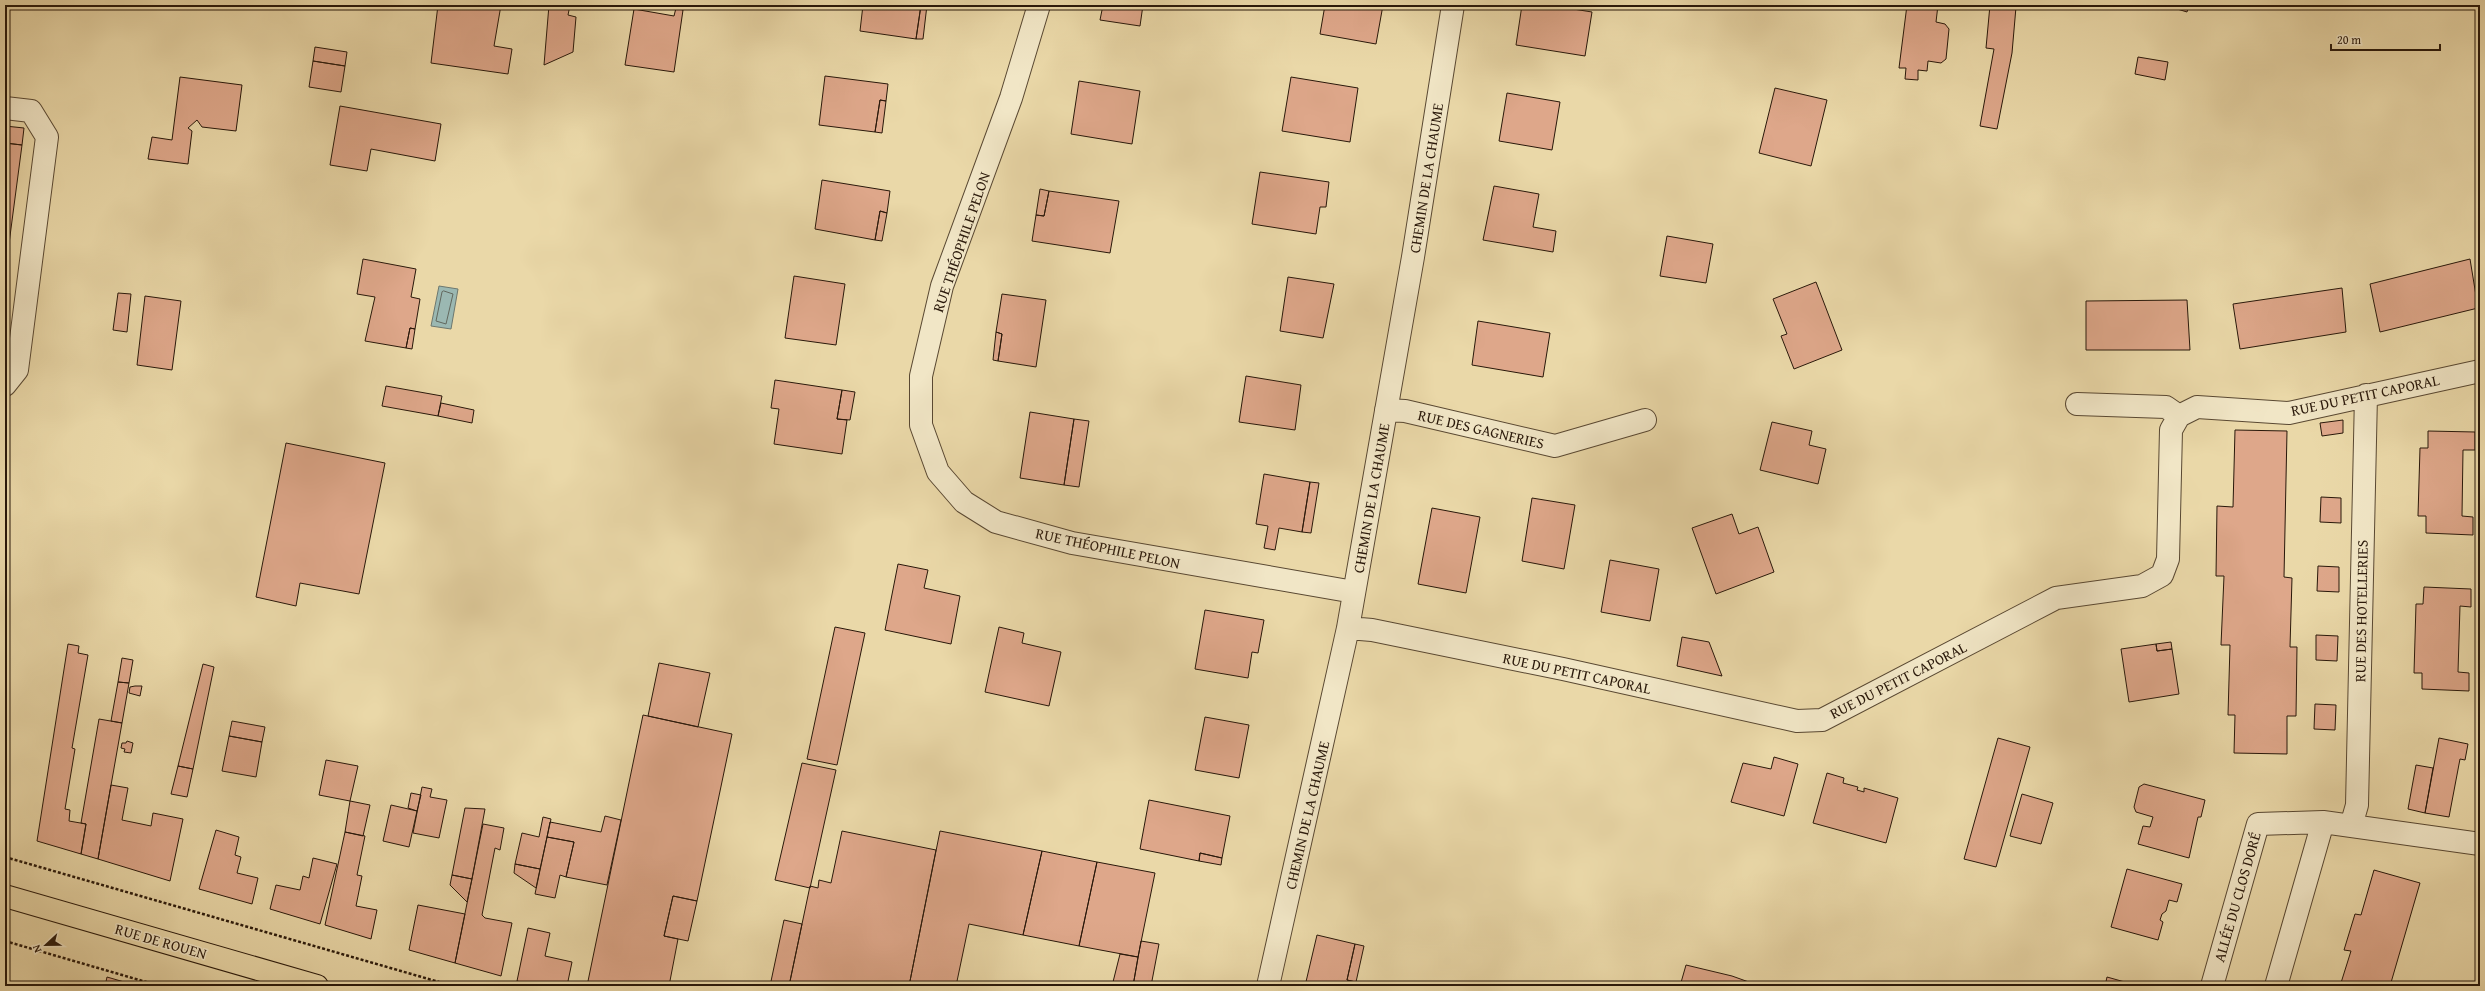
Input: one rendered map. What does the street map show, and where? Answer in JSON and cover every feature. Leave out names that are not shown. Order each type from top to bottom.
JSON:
[{"type":"main road","name":"RUE DE ROUEN","points":[[5,896],[317,986]]},
{"type":"street","name":"RUE THÉOPHILE PELON","points":[[1039,5],[1011,98],[942,286],[921,376],[921,425],[938,472],[964,502],[996,522],[1072,543],[1354,592]]},
{"type":"street","name":"CHEMIN DE LA CHAUME","points":[[1268,986],[1348,628],[1414,249],[1453,5]]},
{"type":"street","points":[[5,108],[31,111],[47,137],[17,370],[5,385]]},
{"type":"street","name":"RUE DU PETIT CAPORAL","points":[[1348,628],[1372,630],[1556,667],[1797,721],[1822,720],[2056,598],[2142,586],[2162,575],[2168,559],[2171,430],[2179,416],[2197,407],[2289,413],[2480,371]]},
{"type":"street","name":"RUE DES HOTELLERIES","points":[[2351,826],[2356,805],[2366,395]]},
{"type":"street","points":[[2077,404],[2166,407],[2179,416]]},
{"type":"street","name":"RUE DES GAGNERIES","points":[[1386,410],[1405,411],[1556,446],[1645,420]]},
{"type":"street","points":[[2276,986],[2323,822]]},
{"type":"street","name":"ALLÉE DU CLOS DORÉ","points":[[2212,986],[2258,824],[2323,822],[2480,844]]},
{"type":"path","points":[[5,857],[453,986]]},
{"type":"path","points":[[5,941],[160,986]]},
{"type":"water","points":[[439,286],[458,289],[451,329],[431,326]]},
{"type":"building","points":[[438,5],[501,5],[494,46],[512,49],[508,74],[431,63]]},
{"type":"building","points":[[549,5],[570,5],[568,15],[576,17],[573,52],[544,65]]},
{"type":"building","points":[[863,5],[921,5],[916,39],[860,31]]},
{"type":"building","points":[[921,5],[927,5],[923,39],[916,39]]},
{"type":"building","points":[[1103,5],[1143,5],[1140,26],[1100,20]]},
{"type":"building","points":[[1325,5],[1383,5],[1376,44],[1320,34]]},
{"type":"building","points":[[1522,5],[1548,5],[1592,12],[1585,56],[1516,45]]},
{"type":"building","points":[[1907,5],[1938,5],[1936,22],[1945,24],[1949,29],[1946,59],[1941,63],[1928,61],[1927,71],[1918,70],[1918,80],[1905,79],[1906,68],[1899,68]]},
{"type":"building","points":[[1990,5],[2016,7],[2012,53],[1997,129],[1980,126],[1994,49],[1986,48]]},
{"type":"building","points":[[2175,5],[2189,5],[2187,12],[2174,8]]},
{"type":"building","points":[[676,8],[683,10],[674,72],[625,65],[634,9],[674,16]]},
{"type":"building","points":[[315,47],[347,52],[345,66],[313,61]]},
{"type":"building","points":[[2138,57],[2168,62],[2165,80],[2135,74]]},
{"type":"building","points":[[313,61],[345,66],[341,92],[309,87]]},
{"type":"building","points":[[825,76],[888,84],[886,101],[880,100],[875,132],[819,125]]},
{"type":"building","points":[[180,77],[242,85],[236,131],[202,127],[197,120],[188,128],[192,131],[188,164],[148,159],[152,137],[172,140]]},
{"type":"building","points":[[1291,77],[1358,88],[1350,142],[1282,131]]},
{"type":"building","points":[[1079,81],[1140,91],[1132,144],[1071,134]]},
{"type":"building","points":[[1775,88],[1827,100],[1811,166],[1759,153]]},
{"type":"building","points":[[1507,93],[1560,102],[1552,150],[1499,141]]},
{"type":"building","points":[[880,100],[886,101],[882,133],[875,132]]},
{"type":"building","points":[[340,106],[441,124],[435,161],[371,149],[367,171],[330,165]]},
{"type":"building","points":[[5,126],[24,128],[22,145],[5,143]]},
{"type":"building","points":[[5,143],[22,145],[5,274]]},
{"type":"building","points":[[1260,172],[1329,182],[1326,207],[1320,207],[1316,234],[1252,224]]},
{"type":"building","points":[[822,180],[890,191],[887,213],[880,211],[875,240],[815,229]]},
{"type":"building","points":[[1494,186],[1539,194],[1533,227],[1556,231],[1553,252],[1483,240]]},
{"type":"building","points":[[1040,189],[1049,191],[1044,216],[1036,215]]},
{"type":"building","points":[[1049,191],[1119,201],[1110,253],[1032,241],[1036,215],[1044,216]]},
{"type":"building","points":[[880,211],[887,213],[882,241],[875,240]]},
{"type":"building","points":[[1667,236],[1713,244],[1706,283],[1660,276]]},
{"type":"building","points":[[363,259],[416,269],[411,297],[420,299],[415,329],[410,328],[406,348],[365,341],[375,297],[357,294]]},
{"type":"building","points":[[2470,259],[2478,308],[2380,332],[2370,284]]},
{"type":"building","points":[[794,276],[845,284],[836,345],[785,338]]},
{"type":"building","points":[[1288,277],[1334,284],[1323,338],[1280,331]]},
{"type":"building","points":[[1816,282],[1842,350],[1794,369],[1781,336],[1787,334],[1773,299]]},
{"type":"building","points":[[2342,288],[2346,332],[2240,349],[2233,304]]},
{"type":"building","points":[[118,293],[131,294],[127,332],[113,330]]},
{"type":"building","points":[[1002,294],[1046,300],[1036,367],[998,361],[1002,334],[996,332]]},
{"type":"building","points":[[145,296],[181,301],[172,370],[137,365]]},
{"type":"building","points":[[2187,300],[2190,350],[2086,350],[2086,301]]},
{"type":"building","points":[[1478,321],[1550,333],[1543,377],[1472,365]]},
{"type":"building","points":[[410,328],[415,329],[412,349],[406,348]]},
{"type":"building","points":[[996,332],[1002,334],[998,361],[993,360]]},
{"type":"building","points":[[1246,376],[1301,385],[1295,430],[1239,422]]},
{"type":"building","points":[[775,380],[842,390],[837,419],[847,420],[842,454],[774,444],[779,409],[771,408]]},
{"type":"building","points":[[386,386],[442,396],[438,416],[382,406]]},
{"type":"building","points":[[842,390],[855,392],[850,420],[837,419]]},
{"type":"building","points":[[441,403],[474,410],[472,423],[438,416]]},
{"type":"building","points":[[1030,412],[1074,419],[1064,485],[1020,478]]},
{"type":"building","points":[[1074,419],[1089,421],[1079,487],[1064,485]]},
{"type":"building","points":[[2343,420],[2343,433],[2322,436],[2320,423]]},
{"type":"building","points":[[1772,422],[1812,431],[1809,445],[1826,449],[1818,484],[1760,470]]},
{"type":"building","points":[[2235,430],[2287,431],[2284,577],[2292,578],[2290,647],[2297,647],[2296,716],[2287,716],[2287,754],[2234,753],[2235,715],[2228,715],[2230,645],[2221,645],[2224,576],[2216,576],[2217,506],[2233,507]]},
{"type":"building","points":[[2428,431],[2475,432],[2475,450],[2463,450],[2462,516],[2473,517],[2473,535],[2426,533],[2426,516],[2418,516],[2420,448],[2428,448]]},
{"type":"building","points":[[286,443],[385,463],[359,594],[300,583],[296,606],[256,597]]},
{"type":"building","points":[[1264,474],[1310,482],[1302,532],[1279,528],[1275,550],[1264,548],[1268,526],[1256,524]]},
{"type":"building","points":[[1310,482],[1319,483],[1311,533],[1302,532]]},
{"type":"building","points":[[2321,497],[2341,498],[2341,523],[2320,522]]},
{"type":"building","points":[[1532,498],[1575,505],[1564,569],[1522,561]]},
{"type":"building","points":[[1432,508],[1480,517],[1466,593],[1418,584]]},
{"type":"building","points":[[1732,514],[1739,534],[1758,527],[1774,572],[1716,594],[1692,528]]},
{"type":"building","points":[[1610,560],[1659,569],[1650,621],[1601,612]]},
{"type":"building","points":[[898,564],[928,570],[924,588],[960,596],[951,644],[885,630]]},
{"type":"building","points":[[2318,566],[2339,567],[2339,592],[2317,591]]},
{"type":"building","points":[[2424,587],[2471,589],[2471,607],[2460,606],[2458,672],[2469,673],[2469,691],[2422,689],[2422,673],[2414,673],[2416,604],[2423,604]]},
{"type":"building","points":[[1205,610],[1264,620],[1258,653],[1252,652],[1248,678],[1195,669]]},
{"type":"building","points":[[835,627],[865,633],[837,765],[807,759]]},
{"type":"building","points":[[999,627],[1024,633],[1022,643],[1061,652],[1049,706],[985,692]]},
{"type":"building","points":[[2316,635],[2338,636],[2337,661],[2316,660]]},
{"type":"building","points":[[1682,637],[1709,642],[1722,676],[1677,666]]},
{"type":"building","points":[[2171,642],[2172,649],[2157,651],[2156,644]]},
{"type":"building","points":[[68,644],[79,646],[78,653],[88,655],[72,748],[75,749],[65,809],[70,810],[69,821],[86,824],[81,854],[37,841]]},
{"type":"building","points":[[2156,644],[2157,651],[2172,649],[2179,694],[2129,702],[2121,649]]},
{"type":"building","points":[[122,658],[133,660],[129,683],[118,682]]},
{"type":"building","points":[[659,663],[710,673],[698,727],[648,716]]},
{"type":"building","points":[[203,664],[214,667],[193,769],[178,766]]},
{"type":"building","points":[[118,682],[129,683],[122,723],[111,721]]},
{"type":"building","points":[[142,686],[140,696],[129,693],[130,687]]},
{"type":"building","points":[[2315,704],[2336,705],[2335,730],[2314,729]]},
{"type":"building","points":[[643,715],[732,734],[697,901],[673,896],[664,936],[678,939],[669,986],[587,986]]},
{"type":"building","points":[[1205,717],[1249,725],[1239,778],[1195,770]]},
{"type":"building","points":[[99,719],[122,723],[98,859],[81,854],[86,824],[81,823]]},
{"type":"building","points":[[232,721],[265,727],[262,742],[229,736]]},
{"type":"building","points":[[229,736],[262,742],[256,777],[222,771]]},
{"type":"building","points":[[1998,738],[2030,747],[1996,867],[1964,859]]},
{"type":"building","points":[[2439,738],[2468,744],[2465,760],[2460,759],[2449,817],[2425,813]]},
{"type":"building","points":[[127,741],[133,743],[131,753],[124,752],[125,749],[121,748],[122,743],[126,743]]},
{"type":"building","points":[[1774,757],[1798,764],[1784,816],[1731,802],[1743,763],[1771,769]]},
{"type":"building","points":[[326,760],[358,766],[350,801],[319,795]]},
{"type":"building","points":[[802,763],[836,770],[810,888],[775,880]]},
{"type":"building","points":[[2416,765],[2433,768],[2425,813],[2408,809]]},
{"type":"building","points":[[178,766],[193,769],[187,797],[171,794]]},
{"type":"building","points":[[1827,773],[1844,778],[1843,783],[1858,787],[1857,790],[1864,792],[1864,788],[1898,798],[1886,843],[1813,823]]},
{"type":"building","points":[[2144,784],[2205,800],[2201,817],[2198,817],[2189,858],[2138,844],[2143,826],[2150,827],[2153,817],[2136,812],[2134,807],[2139,787]]},
{"type":"building","points":[[111,785],[128,788],[122,820],[151,826],[153,813],[183,819],[170,881],[98,859]]},
{"type":"building","points":[[422,787],[432,789],[430,797],[447,800],[439,838],[413,833]]},
{"type":"building","points":[[411,793],[421,795],[417,811],[408,808]]},
{"type":"building","points":[[2022,794],[2053,803],[2041,844],[2010,836]]},
{"type":"building","points":[[1149,800],[1230,816],[1222,858],[1200,853],[1199,861],[1140,849]]},
{"type":"building","points":[[350,801],[370,805],[363,836],[345,832]]},
{"type":"building","points":[[391,805],[417,811],[409,847],[383,841]]},
{"type":"building","points":[[465,808],[485,809],[472,879],[452,875]]},
{"type":"building","points":[[605,816],[621,820],[607,885],[566,877],[574,842],[547,837],[550,822],[601,832]]},
{"type":"building","points":[[543,817],[551,819],[540,869],[515,864],[522,833],[539,837]]},
{"type":"building","points":[[483,824],[504,828],[500,850],[495,848],[482,915],[485,918],[512,923],[501,976],[455,963]]},
{"type":"building","points":[[216,830],[239,837],[235,855],[241,857],[237,873],[258,878],[252,904],[199,889]]},
{"type":"building","points":[[842,831],[936,850],[909,986],[789,986],[810,886],[818,888],[819,880],[831,883]]},
{"type":"building","points":[[940,831],[1042,851],[1023,935],[969,924],[956,986],[909,986]]},
{"type":"building","points":[[345,832],[365,836],[357,875],[362,876],[356,906],[377,910],[371,939],[325,925]]},
{"type":"building","points":[[547,837],[574,842],[566,877],[560,875],[555,898],[535,894]]},
{"type":"building","points":[[1042,851],[1097,862],[1079,946],[1023,935]]},
{"type":"building","points":[[1200,853],[1222,858],[1221,865],[1199,861]]},
{"type":"building","points":[[313,858],[337,864],[320,924],[270,909],[276,885],[300,890],[303,876],[309,878]]},
{"type":"building","points":[[1097,862],[1155,873],[1138,957],[1079,946]]},
{"type":"building","points":[[515,864],[540,869],[536,888],[514,873]]},
{"type":"building","points":[[2127,869],[2182,884],[2177,902],[2169,900],[2166,911],[2162,914],[2160,920],[2163,922],[2158,940],[2111,927]]},
{"type":"building","points":[[2374,870],[2420,883],[2390,986],[2340,986],[2351,951],[2344,950],[2355,914],[2361,915]]},
{"type":"building","points":[[452,875],[472,879],[467,902],[450,885]]},
{"type":"building","points":[[673,896],[697,901],[688,941],[664,936]]},
{"type":"building","points":[[418,905],[465,914],[455,963],[409,950]]},
{"type":"building","points":[[784,920],[802,924],[789,986],[770,986]]},
{"type":"building","points":[[528,928],[550,933],[545,956],[572,962],[567,986],[536,986],[517,981]]},
{"type":"building","points":[[1317,935],[1355,944],[1347,980],[1372,986],[1305,986]]},
{"type":"building","points":[[1141,941],[1159,944],[1151,986],[1133,986]]},
{"type":"building","points":[[1355,944],[1364,946],[1356,982],[1347,980]]},
{"type":"building","points":[[1120,954],[1138,957],[1133,986],[1112,986]]},
{"type":"building","points":[[1686,965],[1732,976],[1760,986],[1680,986]]},
{"type":"building","points":[[107,977],[138,986],[105,986]]},
{"type":"building","points":[[2107,977],[2139,986],[2105,986]]}]
